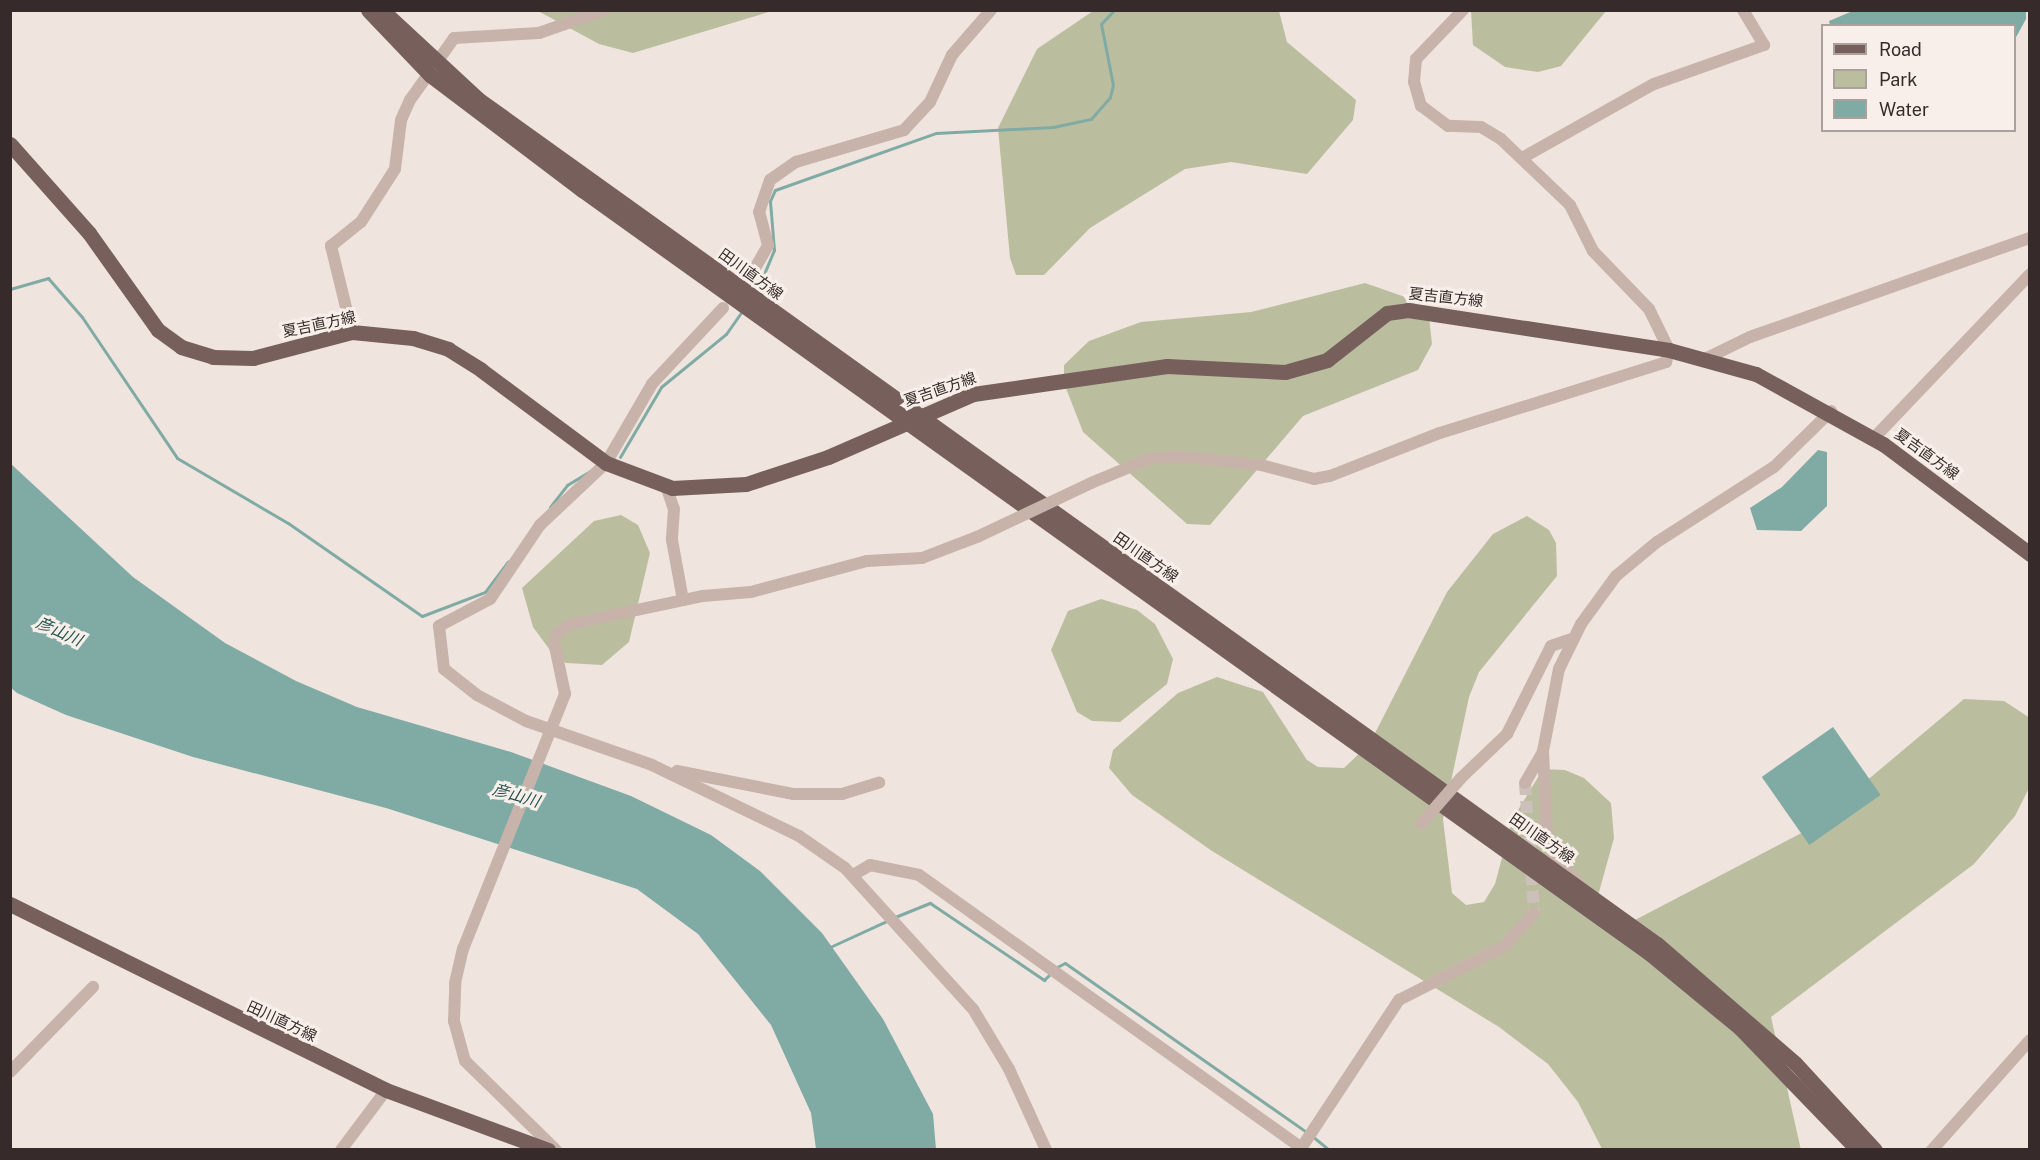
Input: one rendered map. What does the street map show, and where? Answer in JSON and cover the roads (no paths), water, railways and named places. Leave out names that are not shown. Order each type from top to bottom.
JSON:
[{"type":"main road","name":"田川直方線","points":[[368,10],[434,70],[1649,953],[1740,1028],[1858,1149]]},
{"type":"main road","name":"田川直方線","points":[[382,10],[434,70]]},
{"type":"main road","name":"夏吉直方線","points":[[10,144],[89,233],[158,330],[181,347],[213,357],[253,358],[352,332],[414,338],[448,350],[606,463],[666,486],[711,490],[746,484],[828,456],[911,417],[973,394],[1120,369],[1167,366],[1285,372],[1327,360],[1396,311],[1463,315],[1669,350],[1707,358],[1756,374],[1831,411],[1874,438],[2030,554]]},
{"type":"main road","name":"田川直方線","points":[[911,417],[1590,895],[1795,1063],[1875,1149]]},
{"type":"main road","name":"田川直方線","points":[[10,904],[386,1090],[548,1149]]},
{"type":"street","points":[[352,332],[331,246],[361,222],[395,169],[401,120],[454,39],[539,33],[605,10]]},
{"type":"street","points":[[751,275],[768,245],[759,212],[770,180],[796,162],[904,130],[930,102],[952,55],[991,10]]},
{"type":"street","points":[[556,1149],[465,1061],[454,1021],[455,983],[464,949],[511,841],[565,694],[554,642],[558,633],[571,624],[683,600],[751,592],[867,561],[922,558],[977,537],[1091,483],[1149,459],[1176,456],[1260,465],[1314,479],[1330,476],[1440,433],[1666,362],[1669,350],[1649,309],[1593,251],[1570,205],[1522,158],[1481,127],[1448,126],[1421,106],[1414,81],[1416,59],[1463,10]]},
{"type":"street","points":[[1522,158],[1654,84],[1764,45],[1743,10]]},
{"type":"street","points":[[1707,358],[1750,337],[2030,238]]},
{"type":"street","points":[[1874,438],[2030,274]]},
{"type":"street","points":[[723,308],[652,384],[606,463],[540,525],[490,599],[439,626],[444,669],[477,695],[554,729],[652,765],[799,836],[853,875],[973,1009],[1009,1069],[1046,1149]]},
{"type":"street","points":[[1590,895],[1554,858],[1547,833],[1543,751],[1559,669],[1574,638],[1616,576],[1657,542],[1773,467],[1831,411]]},
{"type":"street","points":[[666,486],[674,509],[672,540],[683,600]]},
{"type":"street","points":[[1421,824],[1461,778],[1507,734],[1551,646],[1574,638]]},
{"type":"street","points":[[1524,783],[1543,751]]},
{"type":"street","points":[[652,765],[793,794],[842,794],[879,783]]},
{"type":"street","points":[[853,875],[870,865],[920,874],[1300,1148],[1399,1000],[1505,946],[1534,913]]},
{"type":"street","points":[[10,1072],[93,987]]},
{"type":"street","points":[[1932,1149],[2030,1040]]},
{"type":"street","points":[[341,1149],[386,1090]]},
{"type":"water","points":[[1855,10],[2026,10],[2026,19],[2016,37],[2016,24],[1830,24],[1829,21]]},
{"type":"water","points":[[1818,450],[1827,452],[1827,506],[1801,531],[1757,530],[1750,508],[1782,487]]},
{"type":"water","name":"彦山川","points":[[10,463],[133,577],[225,643],[296,681],[357,707],[511,752],[631,796],[711,835],[760,871],[822,933],[883,1019],[933,1114],[936,1149],[816,1149],[811,1113],[771,1025],[698,934],[637,889],[386,808],[193,757],[66,715],[17,693],[10,687]]},
{"type":"water","points":[[1833,727],[1881,795],[1809,845],[1762,777]]},
{"type":"waterway","points":[[756,293],[774,250],[770,201],[775,190],[936,133],[1053,127],[1091,119],[1110,97],[1113,85],[1101,24],[1114,10]]},
{"type":"waterway","points":[[10,289],[48,278],[82,317],[177,458],[288,523],[422,616],[485,592],[508,562]]},
{"type":"waterway","points":[[620,457],[661,387],[726,334],[743,310]]},
{"type":"waterway","points":[[550,507],[567,485],[589,472]]},
{"type":"waterway","points":[[895,917],[930,903],[1044,980],[1051,973]]},
{"type":"waterway","points":[[830,947],[889,920]]},
{"type":"waterway","points":[[1055,968],[1065,963],[1306,1132]]},
{"type":"waterway","points":[[1312,1136],[1329,1150]]},
{"type":"tunnel","points":[[1525,783],[1534,913]]}]
